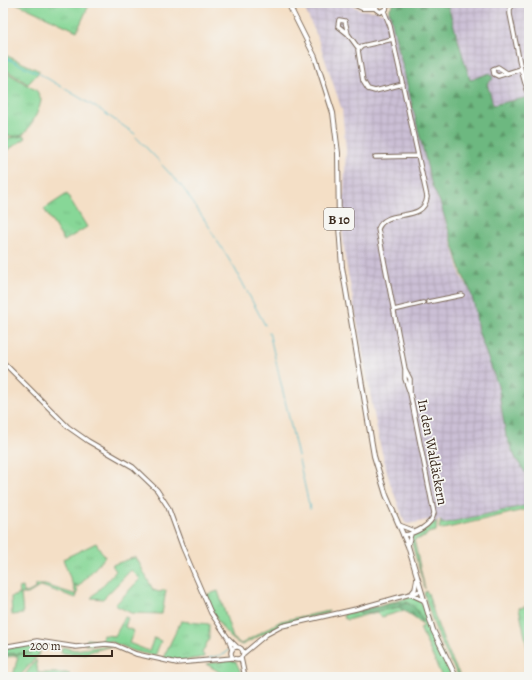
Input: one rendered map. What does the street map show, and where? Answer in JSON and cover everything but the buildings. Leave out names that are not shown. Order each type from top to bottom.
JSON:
[{"type":"main road","name":"B 10","points":[[288,3],[316,57],[333,113],[338,153],[340,246],[346,297],[372,448],[383,487],[408,546],[423,600],[436,637],[456,677]]},
{"type":"main road","points":[[351,3],[362,8],[376,5],[379,12],[384,11],[386,4],[393,3]]},
{"type":"street","points":[[514,3],[510,9],[510,14],[524,83],[527,95],[529,96]]},
{"type":"street","name":"In den Waldäckern","points":[[384,11],[389,22],[393,39],[426,191],[425,204],[415,213],[386,219],[381,223],[378,230],[405,369],[405,379],[410,393],[434,513],[429,524],[403,535]]},
{"type":"street","points":[[348,34],[359,49],[358,55],[363,81],[367,88],[375,91],[403,84]]},
{"type":"street","points":[[359,49],[366,45],[393,39]]},
{"type":"street","points":[[507,73],[522,69]]},
{"type":"street","points":[[524,83],[529,92]]},
{"type":"street","points":[[375,157],[418,156]]},
{"type":"street","points":[[394,310],[462,295]]},
{"type":"street","points":[[3,362],[68,427],[88,441],[132,466],[157,490],[168,507],[180,540],[211,613],[228,638],[239,648],[242,656],[245,677]]},
{"type":"street","points":[[399,525],[411,532],[408,546]]},
{"type":"street","points":[[411,594],[415,589],[417,578]]},
{"type":"street","points":[[3,648],[37,641],[76,647],[111,644],[136,654],[177,663],[197,662],[222,658],[235,659],[242,656],[256,642],[273,630],[288,624],[356,609],[421,592]]},
{"type":"street","points":[[411,594],[423,600]]},
{"type":"street","points":[[228,638],[231,651],[243,670]]},
{"type":"street","points":[[222,658],[231,651],[256,642]]},
{"type":"shaded area","points":[[302,3],[346,3],[362,10],[377,11],[381,13],[389,11],[432,186],[440,202],[461,276],[470,290],[478,316],[477,324],[498,386],[506,436],[516,459],[529,478],[529,505],[442,524],[441,520],[433,523],[428,520],[409,524],[405,523],[390,483],[379,441],[345,257],[342,227],[346,150],[342,110],[317,36]]},
{"type":"shaded area","points":[[447,3],[529,3],[529,97],[492,105],[487,83],[470,81]]},
{"type":"green space","points":[[16,3],[90,3],[77,31]]},
{"type":"green space","points":[[397,3],[447,3],[470,80],[490,73],[493,79],[487,83],[493,105],[529,97],[529,478],[516,459],[506,436],[498,386],[478,331],[475,308],[470,290],[462,274],[440,202],[432,186],[389,10],[392,5]]},
{"type":"green space","points":[[3,54],[40,71],[28,84],[3,68]]},
{"type":"green space","points":[[3,70],[37,91],[41,99],[37,113],[31,124],[25,133],[20,136],[3,135]]},
{"type":"green space","points":[[24,136],[26,138],[3,153],[3,141],[9,138]]},
{"type":"green space","points":[[67,194],[87,227],[64,241],[44,209]]},
{"type":"green space","points":[[529,505],[528,509],[443,529],[439,528],[441,520],[442,524]]},
{"type":"green space","points":[[437,522],[436,531],[428,533],[425,537],[414,540],[425,589],[411,541],[412,535]]},
{"type":"green space","points":[[96,543],[105,557],[78,587],[75,584],[78,592],[76,594],[63,559]]},
{"type":"green space","points":[[136,557],[153,590],[159,592],[166,590],[162,614],[131,613],[115,605],[140,579],[131,570],[103,599],[91,598],[116,571],[112,565]]},
{"type":"green space","points":[[36,585],[45,585],[77,595],[76,598],[41,586],[28,594],[21,594],[23,614],[12,615],[11,597],[20,594],[19,588],[23,587],[24,593],[36,588]]},
{"type":"green space","points":[[218,591],[233,638],[241,644],[281,621],[329,611],[328,613],[284,623],[242,645],[236,641],[225,631],[212,610],[206,595]]},
{"type":"green space","points":[[426,591],[446,646],[461,677],[459,677],[453,667],[438,636],[424,593]]},
{"type":"green space","points":[[416,597],[422,603],[434,639],[454,677],[442,677],[420,628],[424,626],[421,623],[422,621],[408,602],[360,614],[399,607],[403,611],[382,617],[377,612],[347,620],[343,617],[344,614]]},
{"type":"green space","points":[[398,602],[407,603],[414,607],[420,616],[422,621],[421,623],[399,607],[360,614],[359,611]]},
{"type":"green space","points":[[529,606],[529,656],[519,608]]},
{"type":"green space","points":[[125,617],[128,618],[125,627],[134,631],[129,643],[149,651],[154,638],[161,641],[155,656],[134,651],[110,641],[85,645],[87,639],[101,641],[103,635],[115,636]]},
{"type":"green space","points":[[181,621],[209,624],[209,639],[202,653],[205,657],[185,661],[163,658]]},
{"type":"green space","points":[[40,643],[39,654],[19,677],[7,677],[13,676],[18,656],[3,657],[3,655],[32,653],[3,654],[3,649]]},
{"type":"green space","points":[[111,646],[82,654],[61,653],[62,647],[75,650]]},
{"type":"green space","points":[[36,660],[38,673],[69,673],[69,677],[23,677]]},
{"type":"green space","points":[[229,660],[236,662],[243,677],[228,677],[206,664]]},
{"type":"waterway","points":[[3,57],[38,73]]},
{"type":"waterway","points":[[40,74],[97,108]]},
{"type":"waterway","points":[[99,109],[135,134]]},
{"type":"waterway","points":[[136,137],[160,162]]},
{"type":"waterway","points":[[162,165],[183,188],[210,228]]},
{"type":"waterway","points":[[211,231],[235,269],[265,325]]},
{"type":"waterway","points":[[269,332],[298,456]]},
{"type":"waterway","points":[[299,460],[310,509]]},
{"type":"waterway","points":[[209,658],[225,654],[229,649]]}]
